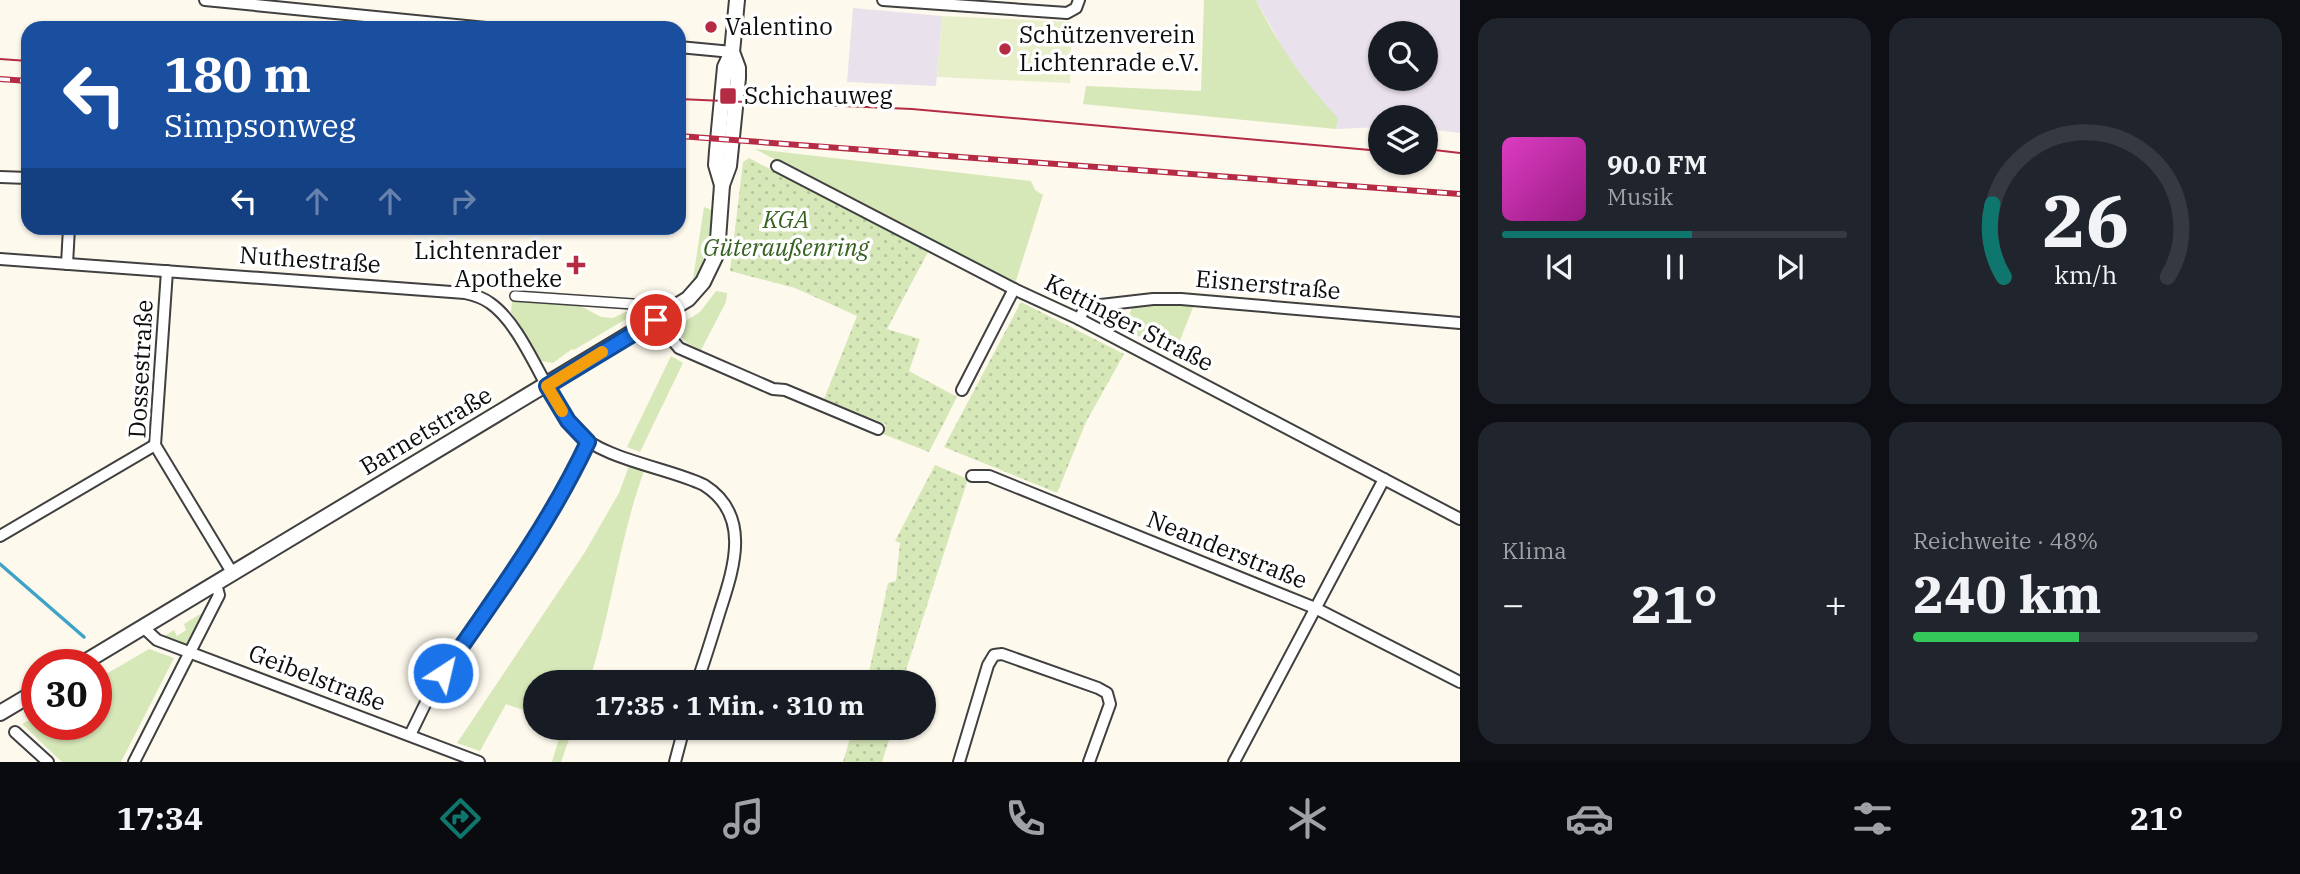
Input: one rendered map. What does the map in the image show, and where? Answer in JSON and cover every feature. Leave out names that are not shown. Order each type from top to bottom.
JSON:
[{"type":"street","points":[[205,0],[416,21]]},
{"type":"street","points":[[686,48],[732,52],[737,0]]},
{"type":"street","points":[[883,0],[1067,13],[1076,8],[1079,0]]},
{"type":"street","points":[[1035,10],[1045,0]]},
{"type":"street","name":"Barnetstraße","points":[[107,649],[688,299],[708,274],[717,253],[722,185],[716,165],[717,151],[725,66],[732,52]]},
{"type":"street","name":"Kettinger Straße","points":[[777,166],[1014,289],[1079,319],[1460,519]]},
{"type":"street","points":[[0,177],[21,178]]},
{"type":"street","points":[[67,264],[69,235]]},
{"type":"street","name":"Nuthestraße","points":[[0,259],[453,292],[480,297],[498,309],[506,319],[568,421],[588,442]]},
{"type":"street","name":"Dossestraße","points":[[167,271],[155,445],[233,573]]},
{"type":"street","points":[[961,390],[1014,289]]},
{"type":"street","points":[[515,296],[633,304]]},
{"type":"street","name":"Eisnerstraße","points":[[1079,319],[1085,308],[1091,306],[1181,299],[1460,323]]},
{"type":"street","points":[[656,320],[673,343],[693,356],[773,389],[785,390],[818,403],[878,429]]},
{"type":"street","points":[[410,736],[438,681],[549,517],[588,442],[704,485],[721,500],[730,513],[735,535],[734,564],[701,670]]},
{"type":"street","points":[[0,536],[155,445]]},
{"type":"street","name":"Neanderstraße","points":[[972,476],[989,476],[1315,608],[1460,682]]},
{"type":"street","points":[[1234,762],[1384,479]]},
{"type":"street","points":[[134,762],[219,594],[216,584]]},
{"type":"street","name":"Geibelstraße","points":[[143,627],[157,640],[475,761]]},
{"type":"street","points":[[959,762],[988,665],[994,655],[1002,654],[1107,693],[1110,704],[1089,762]]},
{"type":"street","points":[[0,713],[21,701]]},
{"type":"street","points":[[15,732],[48,762]]},
{"type":"street","points":[[676,762],[681,740]]},
{"type":"shaded area","points":[[1256,0],[1460,0],[1460,133],[1438,130],[1438,105],[1368,105],[1368,128],[1336,129],[1337,118],[1314,93],[1286,54]]},
{"type":"shaded area","points":[[853,8],[942,16],[936,86],[847,82]]},
{"type":"green space","points":[[1204,0],[1256,0],[1292,62],[1338,118],[1336,129],[1083,104],[1086,86],[1201,91]]},
{"type":"green space","name":"Schützenverein Lichtenrade e.V.","points":[[942,16],[1072,22],[1070,83],[937,77]]},
{"type":"green space","points":[[755,149],[1031,181],[1035,190],[1043,195],[1015,284]]},
{"type":"green space","name":"KGA Güteraußenring","points":[[749,158],[928,252],[887,329],[920,339],[909,371],[957,397],[929,452],[883,434],[886,424],[824,399],[857,316],[795,288],[730,271],[743,162]]},
{"type":"green space","points":[[704,207],[712,210],[712,227],[703,267],[688,288],[663,307],[662,305],[685,290],[693,279]]},
{"type":"green space","points":[[716,291],[727,293],[726,302],[701,350],[687,343],[677,332],[679,325],[700,312]]},
{"type":"green space","points":[[514,299],[577,304],[601,317],[613,318],[640,305],[642,307],[553,363],[541,361],[511,312]]},
{"type":"green space","points":[[1021,302],[1124,354],[1086,422],[1057,493],[944,447]]},
{"type":"green space","points":[[1194,305],[1174,355],[1123,328],[1133,306]]},
{"type":"green space","points":[[671,356],[683,363],[640,452],[627,447]]},
{"type":"green space","points":[[935,465],[968,479],[906,670],[870,670],[888,583],[896,581],[900,543],[895,541]]},
{"type":"green space","points":[[629,466],[644,471],[628,523],[592,670],[523,670],[523,710],[506,704],[480,751],[457,743],[585,552],[619,493]]},
{"type":"green space","points":[[202,613],[187,644],[182,645],[163,637],[174,630],[177,636],[186,630],[184,624]]},
{"type":"green space","points":[[149,649],[174,658],[121,762],[62,762],[39,740],[112,740],[112,671]]},
{"type":"green space","points":[[558,740],[569,740],[561,762],[552,762]]},
{"type":"green space","points":[[849,740],[889,740],[882,762],[843,762]]},
{"type":"waterway","points":[[0,564],[84,637]]},
{"type":"tram line","points":[[0,59],[21,60]]},
{"type":"tram line","points":[[686,99],[912,109],[1368,150]]},
{"type":"tram line","points":[[1438,150],[1460,153]]},
{"type":"railway","points":[[0,79],[21,80]]},
{"type":"railway","points":[[686,137],[1460,194]]},
{"type":"slow traffic","points":[[562,411],[547,386],[602,352]]},
{"type":"place","name":"Valentino","points":[[711,27]]},
{"type":"place","name":"Schützenverein Lichtenrade e.V.","points":[[1005,49]]},
{"type":"place","name":"Schichauweg","points":[[728,96]]},
{"type":"place","name":"Lichtenrader Apotheke","points":[[576,265]]},
{"type":"route","points":[[443,673],[527,553],[567,486],[588,442],[568,421],[547,386],[656,320]]}]
